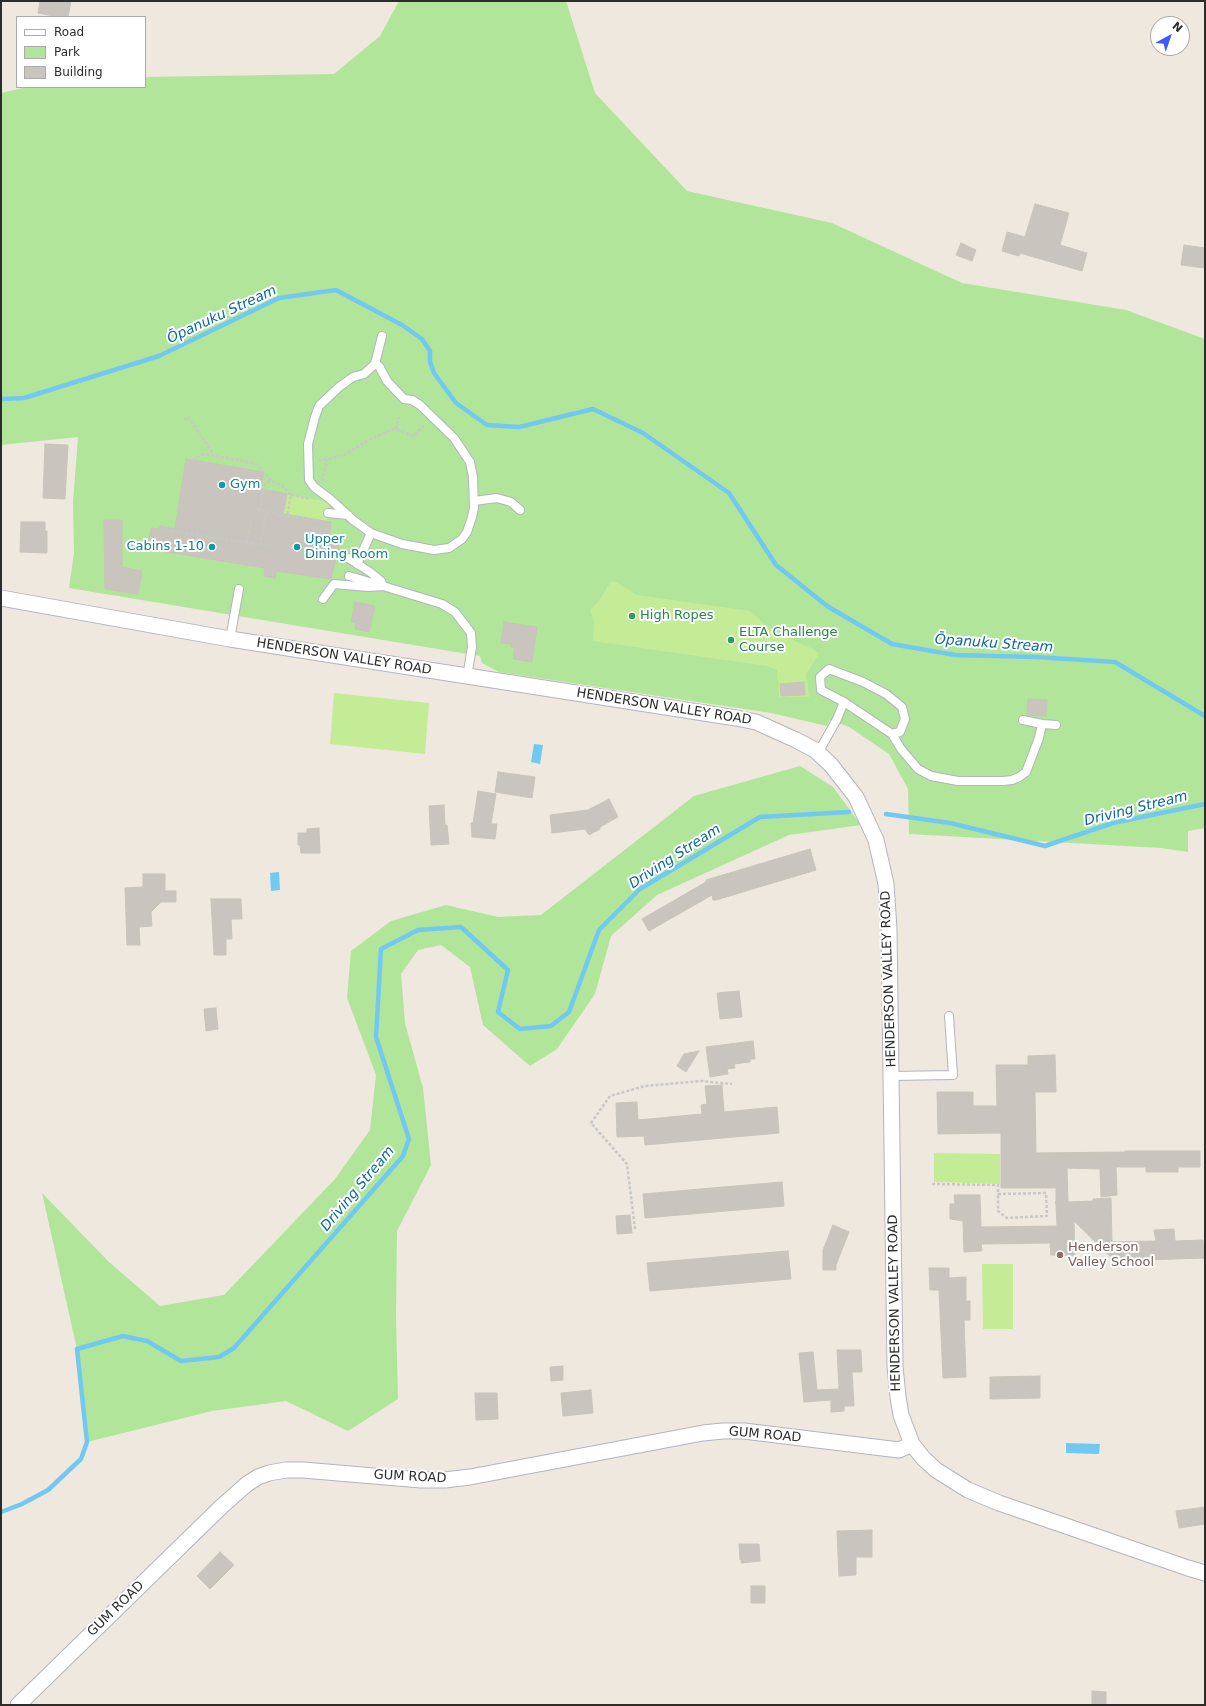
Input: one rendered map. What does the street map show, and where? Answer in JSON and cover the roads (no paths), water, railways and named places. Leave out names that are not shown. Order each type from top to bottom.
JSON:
[{"type":"street","name":"HENDERSON VALLEY ROAD","points":[[1,598],[230,639],[467,677],[715,714],[756,722],[796,740],[818,753],[831,765],[856,797],[876,840],[886,884],[889,922],[892,1076],[895,1366],[901,1415],[912,1444],[923,1458],[936,1470],[968,1490],[999,1503],[1205,1573]]},
{"type":"street","name":"GUM ROAD","points":[[18,1705],[235,1494],[258,1477],[269,1473],[286,1470],[303,1470],[421,1480],[445,1480],[477,1476],[703,1433],[744,1430],[899,1450],[912,1444]]},
{"type":"lane","points":[[375,364],[379,366],[387,381],[404,398],[412,400],[423,408],[454,438],[470,462],[473,477],[474,501],[472,517],[467,532],[462,539],[449,548],[434,550],[402,544],[371,533],[314,487],[309,480],[308,444],[319,406],[339,386],[353,377],[364,374],[375,364],[382,336]]},
{"type":"lane","points":[[474,501],[497,498],[511,502],[520,510]]},
{"type":"lane","points":[[328,513],[348,515]]},
{"type":"lane","points":[[357,564],[371,533]]},
{"type":"lane","points":[[338,554],[348,558],[376,577],[383,586]]},
{"type":"lane","points":[[349,576],[442,604],[455,612],[471,633],[472,647],[467,677]]},
{"type":"lane","points":[[323,599],[334,584],[368,587],[383,586]]},
{"type":"lane","points":[[230,639],[239,589]]},
{"type":"lane","points":[[892,734],[900,732],[905,719],[902,707],[886,694],[863,682],[829,669],[820,677],[821,690],[844,702],[892,734],[901,749],[918,769],[931,776],[958,781],[1003,781],[1016,779],[1026,772],[1039,738],[1042,724]]},
{"type":"lane","points":[[818,753],[837,719],[844,702]]},
{"type":"lane","points":[[1023,720],[1056,725]]},
{"type":"lane","points":[[892,1076],[953,1075],[949,1016]]},
{"type":"water","points":[[534,744],[543,745],[540,764],[531,762]]},
{"type":"water","points":[[279,872],[280,890],[271,891],[270,873]]},
{"type":"water","points":[[1066,1443],[1100,1444],[1099,1454],[1066,1453]]},
{"type":"waterway","name":"Ōpanuku Stream","points":[[1,399],[24,398],[159,356],[279,298],[336,290],[402,325],[422,339],[430,351],[430,362],[434,373],[456,403],[487,425],[519,427],[593,409],[643,433],[729,493],[776,565],[827,606],[892,644],[955,655],[1036,657],[1115,662],[1205,716]]},
{"type":"waterway","name":"Driving Stream","points":[[886,814],[950,823],[1045,846],[1113,823],[1205,804]]},
{"type":"waterway","name":"Driving Stream","points":[[1,1512],[22,1504],[48,1490],[81,1459],[87,1442],[77,1349],[123,1336],[147,1341],[181,1361],[219,1357],[234,1348],[403,1156],[409,1139],[376,1037],[381,949],[418,930],[461,927],[508,970],[498,1012],[520,1029],[551,1026],[569,1012],[599,930],[640,889],[760,817],[849,812]]},
{"type":"place","name":"Gym","points":[[222,485]]},
{"type":"place","name":"Cabins 1-10","points":[[212,547]]},
{"type":"place","name":"Upper Dining Room","points":[[297,547]]},
{"type":"place","name":"High Ropes","points":[[632,616]]},
{"type":"place","name":"ELTA Challenge Course","points":[[731,640]]},
{"type":"place","name":"Henderson Valley School","points":[[1060,1255]]}]
